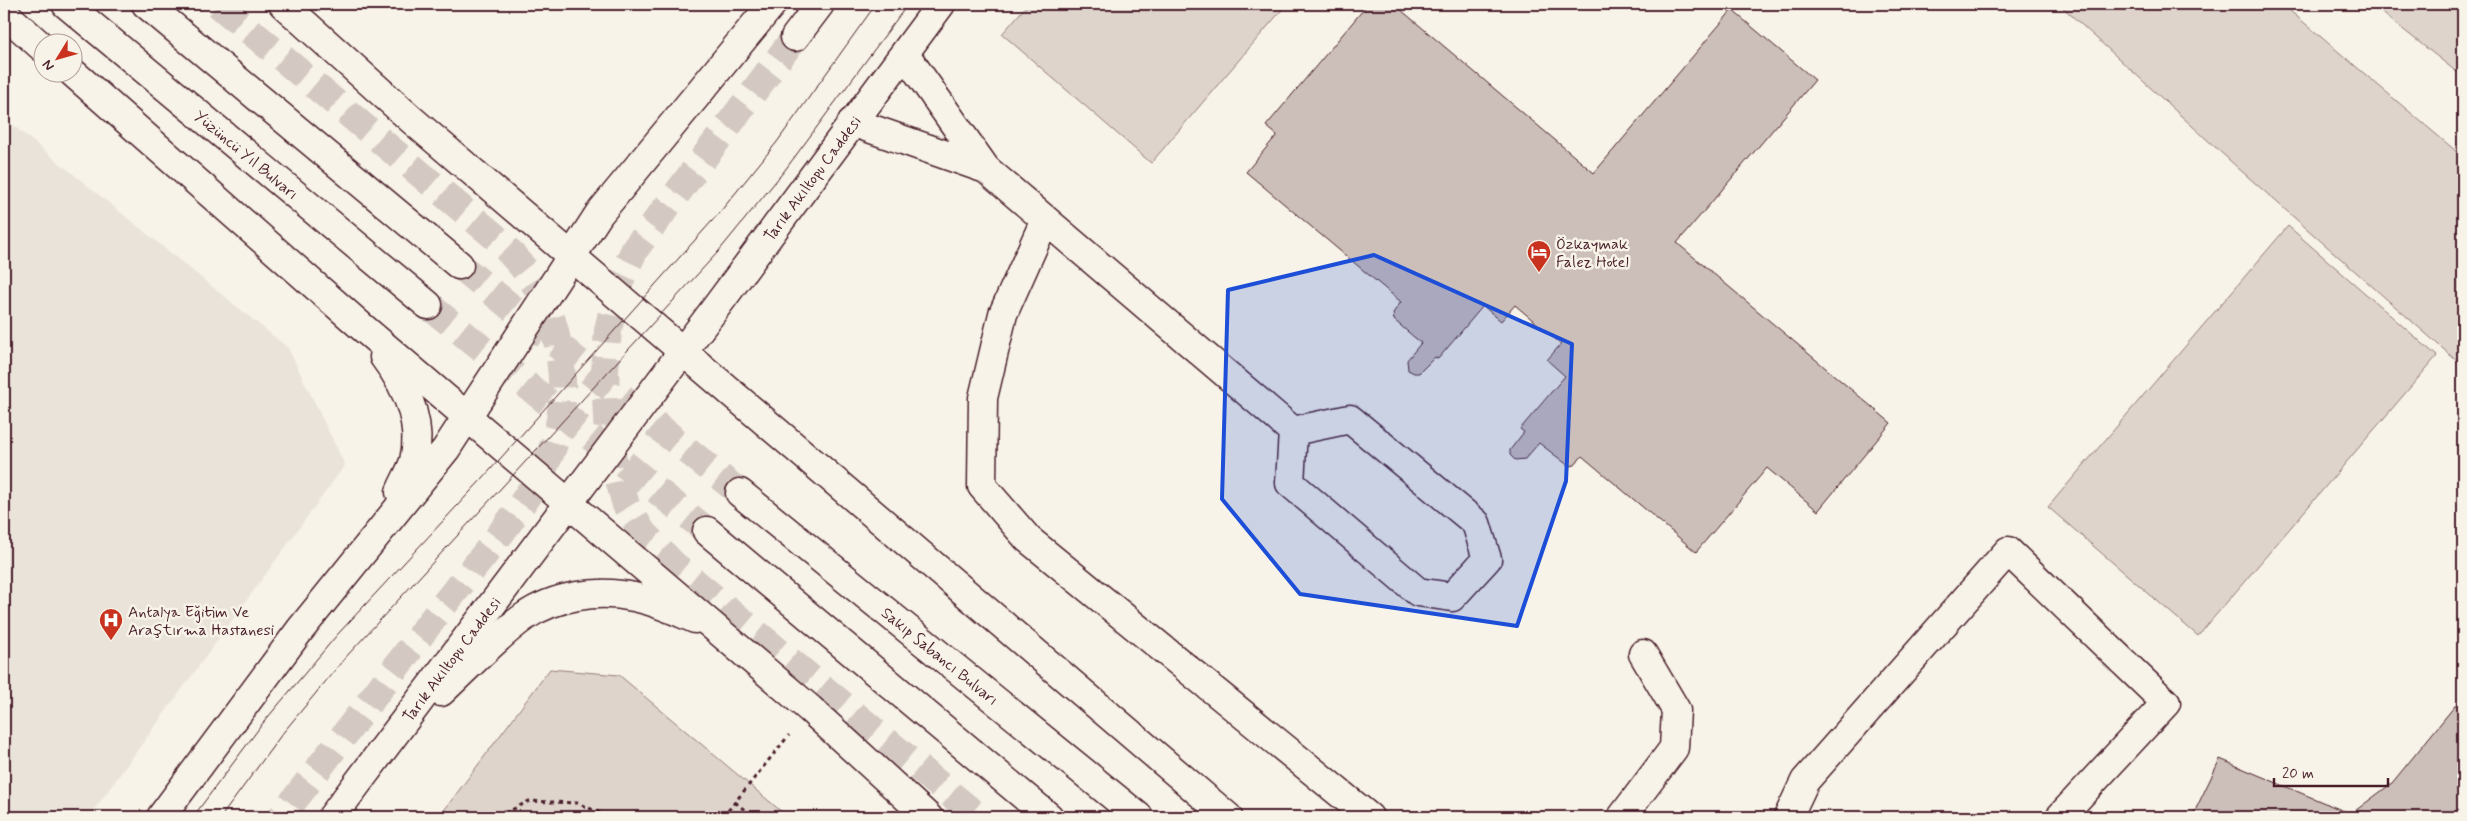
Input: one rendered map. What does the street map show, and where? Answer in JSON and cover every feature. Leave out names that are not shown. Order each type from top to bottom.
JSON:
[{"type":"main road","name":"Yüzüncü Yıl Bulvarı","points":[[66,4],[428,305]]},
{"type":"main road","points":[[146,4],[459,265]]},
{"type":"main road","points":[[283,4],[412,120],[573,255],[682,351],[1228,817]]},
{"type":"main road","points":[[161,817],[300,630],[446,449],[607,204],[740,46],[772,4]]},
{"type":"main road","points":[[795,37],[820,4]]},
{"type":"main road","name":"Tarık Akıltopu Caddesi","points":[[332,817],[570,502],[941,4]]},
{"type":"main road","points":[[4,13],[32,38]]},
{"type":"main road","points":[[905,54],[986,169],[1293,431]]},
{"type":"main road","points":[[82,81],[362,327],[570,502],[810,709],[928,817]]},
{"type":"main road","points":[[852,122],[986,169]]},
{"type":"main road","points":[[1045,220],[1003,314],[985,388],[983,398],[982,486],[1028,539],[1369,817]]},
{"type":"main road","points":[[362,327],[394,370],[405,391],[415,418],[416,441],[414,462],[386,523]]},
{"type":"main road","points":[[1350,419],[1476,523],[1487,559],[1452,597],[1418,592],[1290,483],[1293,431],[1350,419]]},
{"type":"main road","name":"Sakıp Sabancı Bulvarı","points":[[740,493],[1139,817]]},
{"type":"main road","points":[[706,531],[1049,817]]},
{"type":"main road","points":[[1788,817],[1805,781],[2008,551],[2166,703],[2060,817]]},
{"type":"main road","points":[[392,737],[523,617],[544,605],[575,596],[608,594],[635,597],[716,628]]},
{"type":"main road","points":[[1622,817],[1674,748],[1676,710],[1643,654]]},
{"type":"path","points":[[722,817],[810,709]]},
{"type":"path","points":[[498,817],[529,801],[577,803],[610,817]]},
{"type":"path","points":[[735,802],[753,817]]},
{"type":"highlighted area","points":[[1374,255],[1572,344],[1566,481],[1517,626],[1300,594],[1222,499],[1228,290]]},
{"type":"shaded area","points":[[1028,4],[1286,5],[1151,163],[1002,34]]},
{"type":"shaded area","points":[[2059,4],[2282,4],[2463,157],[2463,358],[2458,362],[2238,168]]},
{"type":"shaded area","points":[[2371,4],[2463,4],[2463,77]]},
{"type":"shaded area","name":"Antalya Eğitim Ve Araştırma Hastanesi","points":[[4,118],[288,348],[345,465],[89,817],[4,817]]},
{"type":"shaded area","points":[[2288,226],[2437,356],[2198,636],[2048,507]]},
{"type":"shaded area","points":[[550,669],[619,675],[788,817],[439,817]]},
{"type":"building","name":"Özkaymak Falez Hotel","points":[[1368,4],[1394,4],[1594,173],[1732,10],[1815,80],[1677,243],[1891,423],[1818,511],[1767,468],[1696,552],[1582,456],[1575,465],[1569,466],[1539,443],[1525,459],[1515,460],[1510,455],[1510,450],[1524,432],[1520,429],[1565,376],[1547,360],[1561,344],[1515,305],[1501,321],[1483,306],[1438,359],[1435,357],[1419,373],[1408,370],[1407,360],[1421,343],[1394,320],[1393,313],[1401,302],[1246,172],[1277,135],[1266,126]]},
{"type":"building","points":[[2463,696],[2463,817],[2192,817],[2220,759],[2351,814],[2392,783]]},
{"type":"tunnel","points":[[218,4],[494,236],[508,250],[531,278],[547,306],[557,339],[562,379],[561,409],[556,438],[547,460],[520,507],[281,817]]},
{"type":"tunnel","points":[[795,37],[635,249],[619,283],[608,330],[605,371],[608,441],[626,505],[643,533],[673,564],[978,817]]},
{"type":"tunnel","points":[[459,265],[740,493]]},
{"type":"tunnel","points":[[428,305],[707,531]]},
{"type":"tram line","points":[[193,817],[263,723],[337,635],[483,478],[720,212],[777,142],[876,4]]},
{"type":"tram line","points":[[221,817],[282,734],[345,658],[718,252],[785,170],[908,4]]},
{"type":"place","name":"Özkaymak Falez Hotel","points":[[1539,273]]},
{"type":"place","name":"Antalya Eğitim Ve Araştırma Hastanesi","points":[[111,641]]}]
